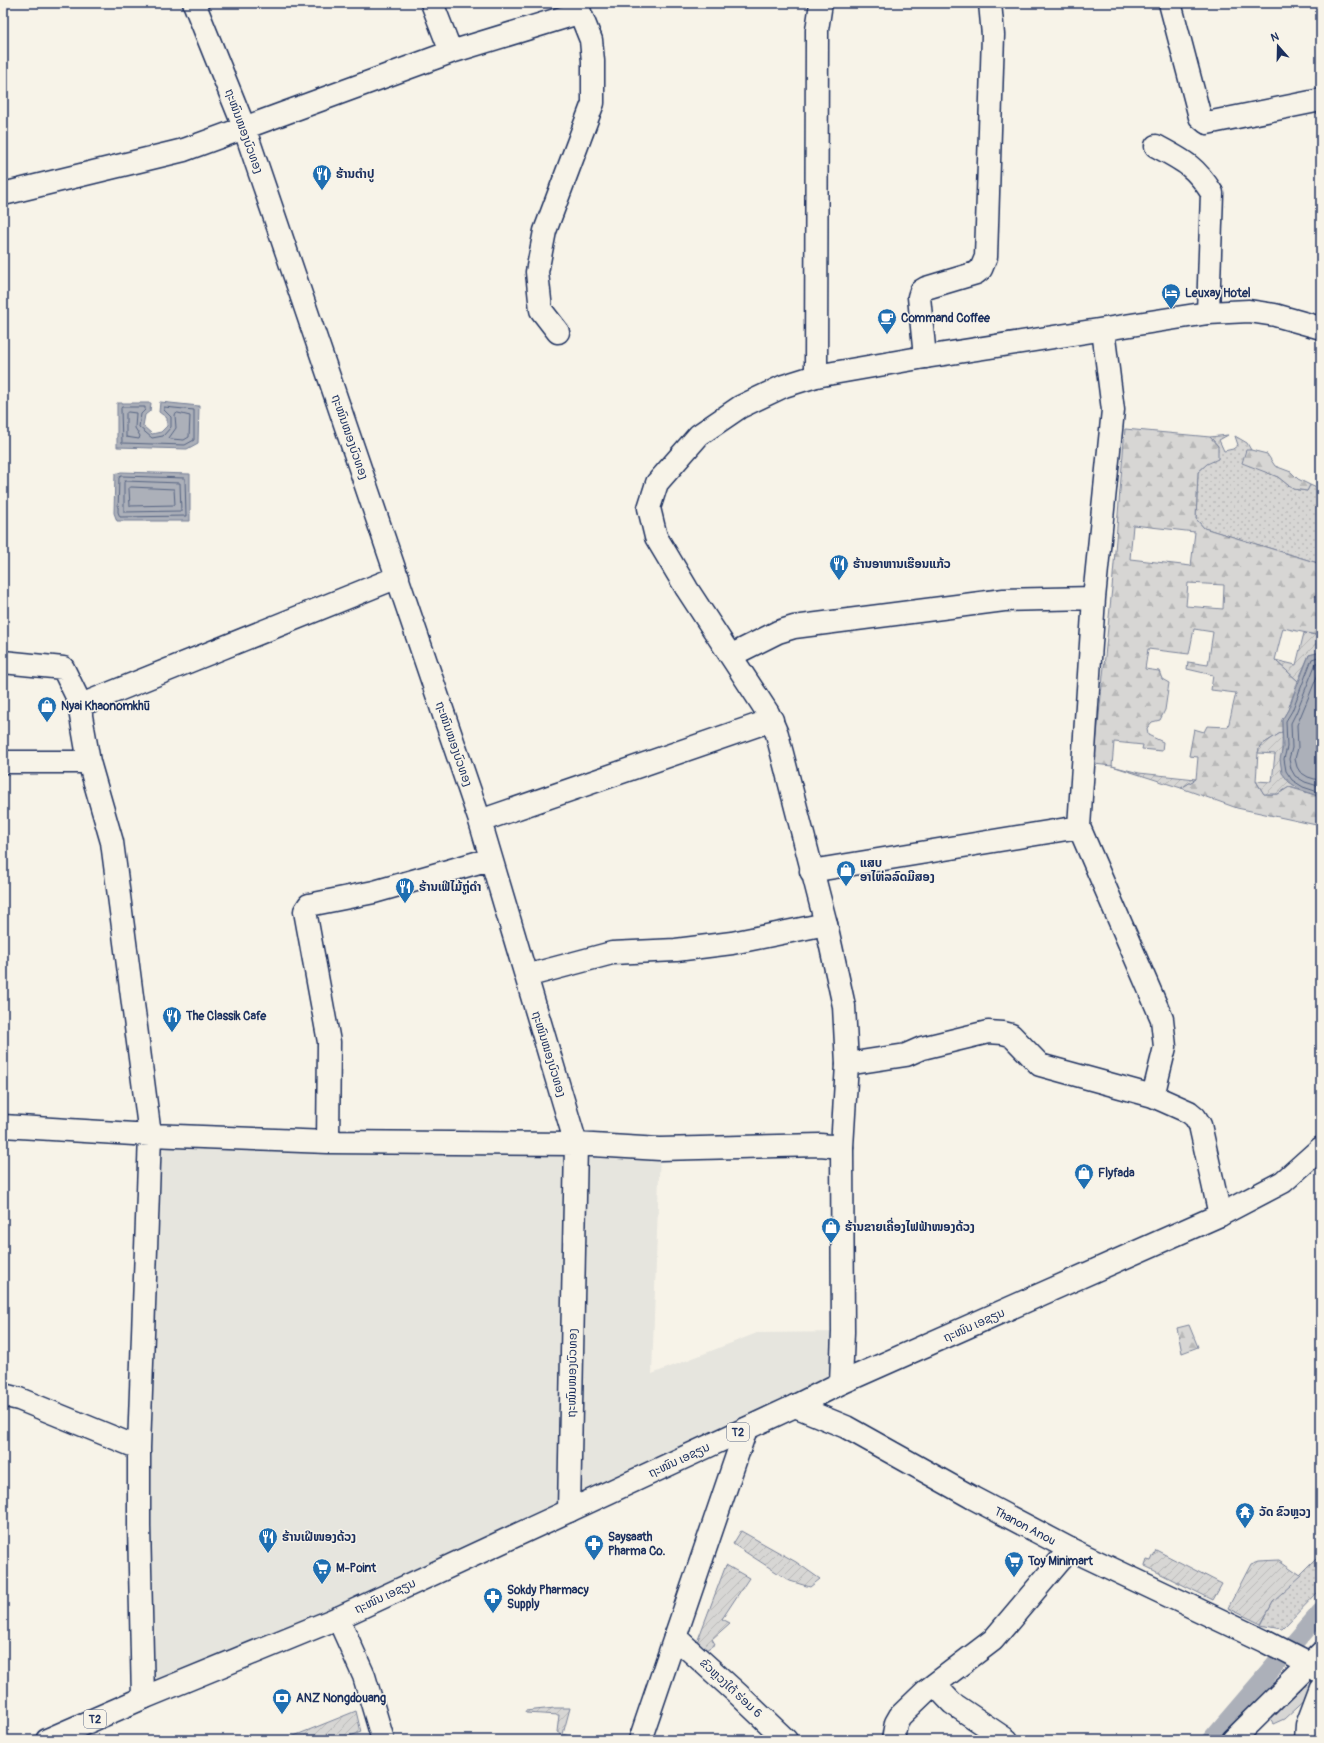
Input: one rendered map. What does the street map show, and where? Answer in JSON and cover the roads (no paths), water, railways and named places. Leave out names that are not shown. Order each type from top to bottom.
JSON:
[{"type":"street","name":"ຖະໜົນໜອງບົວທອງ","points":[[194,3],[244,127],[480,821],[490,859],[576,1144],[569,1511]]},
{"type":"street","points":[[432,3],[451,52]]},
{"type":"street","points":[[816,376],[817,30],[821,3]]},
{"type":"street","points":[[925,357],[919,297],[921,291],[926,288],[976,273],[984,264],[986,257],[993,35],[990,3]]},
{"type":"street","points":[[1170,3],[1200,117],[1207,123],[1321,100]]},
{"type":"street","points":[[3,194],[184,150],[451,52],[575,14],[579,6]]},
{"type":"street","points":[[558,332],[541,310],[537,272],[545,231],[593,103],[593,61],[591,40],[579,6]]},
{"type":"street","points":[[1156,146],[1187,162],[1202,178],[1212,193],[1208,313]]},
{"type":"street","points":[[841,1383],[843,1332],[842,1147],[847,1064],[844,1006],[826,924],[811,871],[782,750],[772,720],[656,537],[650,508],[657,483],[699,435],[728,415],[740,407],[784,386],[816,376],[925,357],[1208,313],[1249,311],[1275,315],[1321,328]]},
{"type":"street","points":[[1103,330],[1113,410],[1094,598],[1078,827],[1162,1019],[1165,1047],[1153,1096]]},
{"type":"street","points":[[81,705],[398,577]]},
{"type":"street","points":[[732,655],[778,632],[794,627],[1004,600],[1094,598]]},
{"type":"street","points":[[3,662],[63,668],[81,705],[81,716],[89,762],[112,842],[150,1136],[139,1526],[143,1698]]},
{"type":"street","points":[[480,821],[772,720]]},
{"type":"street","points":[[3,762],[89,762]]},
{"type":"street","points":[[811,871],[1078,827]]},
{"type":"street","points":[[328,1142],[329,1042],[306,911],[307,908],[309,905],[374,892],[490,859]]},
{"type":"street","points":[[526,976],[612,953],[676,950],[732,943],[826,924]]},
{"type":"street","points":[[847,1064],[906,1055],[922,1048],[988,1032],[1011,1035],[1040,1065],[1153,1096],[1190,1112],[1195,1116],[1200,1125],[1220,1215]]},
{"type":"street","points":[[3,1126],[150,1136],[328,1142],[576,1144],[660,1148],[820,1145],[842,1147]]},
{"type":"street","name":"ຖະໜົນ ເອຊຽນ","points":[[47,1740],[143,1698],[338,1618],[746,1429],[841,1383],[1220,1215],[1283,1182],[1321,1148]]},
{"type":"street","points":[[3,1395],[19,1398],[140,1448]]},
{"type":"street","name":"Thanon Anou","points":[[795,1406],[846,1427],[1070,1549],[1264,1641],[1318,1664]]},
{"type":"street","points":[[640,1740],[746,1429]]},
{"type":"street","points":[[893,1740],[896,1723],[900,1716],[935,1685],[993,1640],[1070,1549]]},
{"type":"street","points":[[338,1618],[364,1676],[384,1740]]},
{"type":"street","name":"ຂົວຫຼວງໃຕ້ ຮ່ອມ 6","points":[[675,1636],[786,1740]]},
{"type":"street","points":[[1233,1740],[1318,1664]]},
{"type":"street","points":[[935,1685],[952,1703],[1007,1740]]},
{"type":"street","points":[[1306,1740],[1307,1726],[1321,1688]]},
{"type":"water","points":[[160,402],[199,406],[198,443],[187,449],[117,447],[117,403],[151,403],[150,411],[145,415],[143,426],[152,434],[161,432],[167,426],[167,418],[159,412]]},
{"type":"water","points":[[121,472],[190,474],[190,521],[117,521],[114,513],[115,474]]},
{"type":"water","points":[[1321,652],[1321,797],[1301,790],[1289,782],[1282,773],[1280,759],[1283,747],[1282,720],[1288,710],[1309,655]]},
{"type":"waterway","points":[[1211,1740],[1321,1612]]},
{"type":"place","name":"ຮ້ານຕຳປູ","points":[[322,191]]},
{"type":"place","name":"Leuxay Hotel","points":[[1171,310]]},
{"type":"place","name":"Command Coffee","points":[[887,335]]},
{"type":"place","name":"ຮ້ານອາຫານເຮືອນແກ້ວ","points":[[839,581]]},
{"type":"place","name":"Nyai Khaonomkhū","points":[[47,723]]},
{"type":"place","name":"ແສບ ອາໄຫ່ລລົດມືສອງ","points":[[846,887]]},
{"type":"place","name":"ຮ້ານເຟີໄມ້ຖູ່ດຳ","points":[[405,904]]},
{"type":"place","name":"The Classik Cafe","points":[[172,1033]]},
{"type":"place","name":"Flyfada","points":[[1084,1190]]},
{"type":"place","name":"ຮ້ານຂາຍເຄື່ອງໄຟຟ້າໜອງດ້ວງ","points":[[831,1244]]},
{"type":"place","name":"ວັດ ຂົວຫຼວງ","points":[[1245,1529]]},
{"type":"place","name":"ຮ້ານເຝີໜອງດ້ວງ","points":[[268,1554]]},
{"type":"place","name":"Saysaath Pharma Co.","points":[[594,1561]]},
{"type":"place","name":"Toy Minimart","points":[[1014,1578]]},
{"type":"place","name":"M-Point","points":[[322,1585]]},
{"type":"place","name":"Sokdy Pharmacy Supply","points":[[493,1614]]},
{"type":"place","name":"ANZ Nongdouang","points":[[282,1715]]}]
